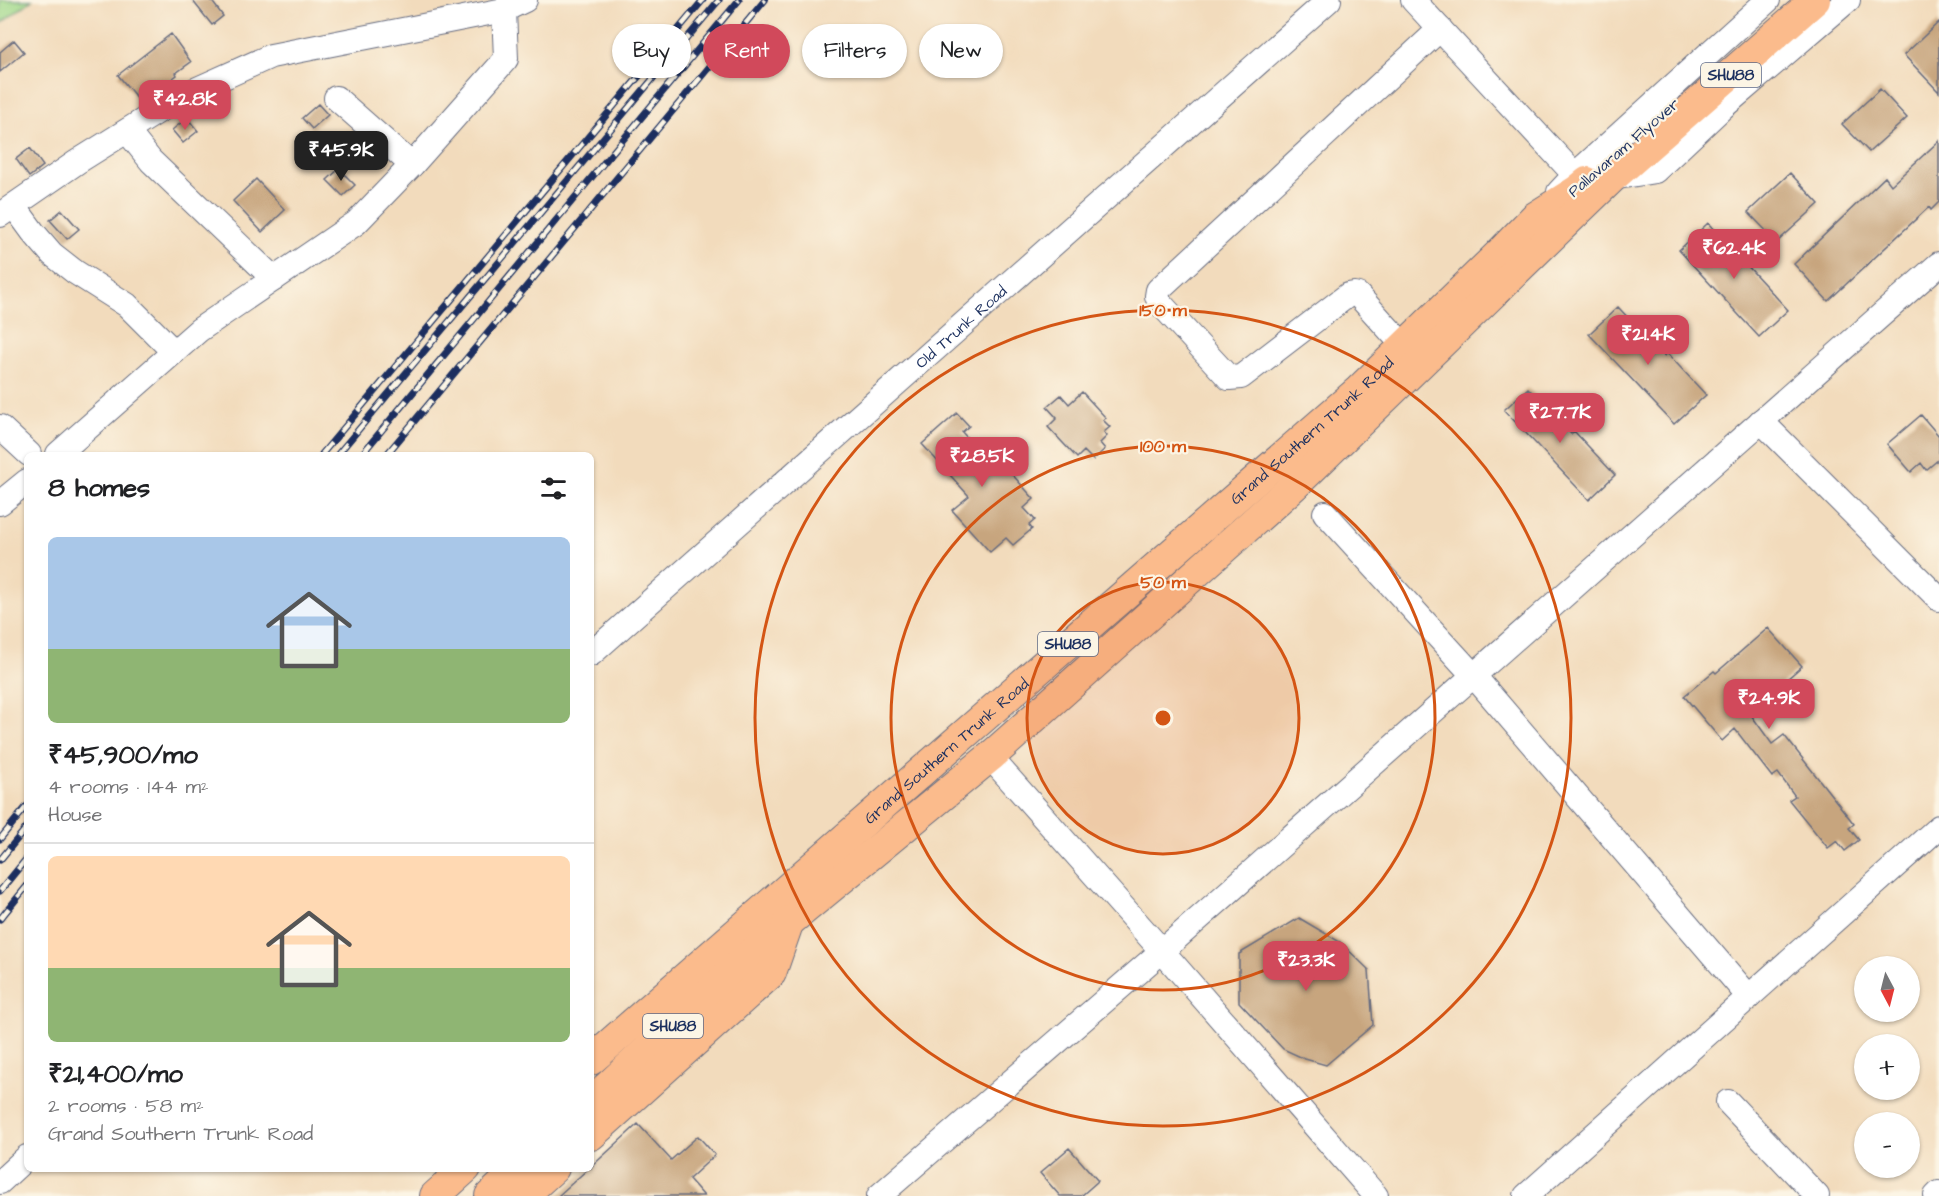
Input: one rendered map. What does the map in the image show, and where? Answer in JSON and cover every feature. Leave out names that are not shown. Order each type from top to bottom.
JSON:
[{"type":"main road","name":"Pallavaram Flyover","points":[[1612,178],[1638,146],[1788,0]]},
{"type":"main road","name":"Pallavaram Flyover","points":[[1535,217],[1576,191],[1638,146],[1815,0]]},
{"type":"main road","name":"Grand Southern Trunk Road","points":[[789,921],[990,757],[1296,484],[1612,178]]},
{"type":"main road","name":"Grand Southern Trunk Road","points":[[594,1057],[1341,405],[1535,217]]},
{"type":"main road","name":"SHU88","points":[[594,1099],[789,921]]},
{"type":"main road","points":[[594,1132],[771,973],[789,921]]},
{"type":"main road","points":[[435,1196],[462,1172]]},
{"type":"main road","points":[[490,1196],[516,1172]]},
{"type":"main road","points":[[523,1196],[550,1172]]},
{"type":"street","name":"Old Trunk Road","points":[[594,651],[1329,0]]},
{"type":"street","points":[[1413,0],[1575,175]]},
{"type":"street","points":[[1535,217],[1575,175],[1768,0]]},
{"type":"street","points":[[1612,178],[1654,171],[1723,107],[1848,0]]},
{"type":"street","points":[[60,452],[174,352],[199,330],[356,223],[412,165],[506,59],[496,6],[271,56],[184,95],[77,162],[7,210],[33,232],[52,255],[127,305],[174,352]]},
{"type":"street","points":[[1404,346],[1358,294],[1354,294],[1348,296],[1241,376],[1229,378],[1159,302],[1157,296],[1158,290],[1440,29]]},
{"type":"street","points":[[336,98],[412,165]]},
{"type":"street","points":[[127,131],[151,160],[274,279]]},
{"type":"street","points":[[879,1196],[1162,951],[1939,264]]},
{"type":"street","points":[[1761,421],[1939,599]]},
{"type":"street","points":[[0,427],[27,452]]},
{"type":"street","points":[[0,503],[24,483]]},
{"type":"street","points":[[1325,513],[1474,676],[1749,997]]},
{"type":"street","points":[[990,757],[1376,1196]]},
{"type":"street","points":[[1526,1196],[1939,827]]},
{"type":"street","points":[[1728,1102],[1817,1196]]},
{"type":"street","points":[[0,1182],[24,1160]]},
{"type":"street","points":[[1936,1196],[1939,1193]]},
{"type":"green space","points":[[0,0],[32,0],[0,24]]},
{"type":"building","points":[[192,0],[211,0],[223,16],[212,25]]},
{"type":"building","points":[[1939,22],[1939,92],[1904,55]]},
{"type":"building","points":[[171,34],[191,62],[140,102],[118,75]]},
{"type":"building","points":[[14,40],[24,52],[0,72],[0,52]]},
{"type":"building","points":[[1880,89],[1907,118],[1869,152],[1842,124]]},
{"type":"building","points":[[318,104],[328,115],[312,129],[302,118]]},
{"type":"building","points":[[187,118],[198,131],[183,143],[172,130]]},
{"type":"building","points":[[1939,141],[1939,202],[1931,210],[1929,207],[1828,301],[1794,264],[1885,177],[1891,185]]},
{"type":"building","points":[[30,148],[43,166],[29,177],[16,159]]},
{"type":"building","points":[[339,169],[355,185],[343,196],[327,180]]},
{"type":"building","points":[[1790,173],[1819,204],[1777,242],[1748,212]]},
{"type":"building","points":[[256,179],[285,210],[262,232],[233,201]]},
{"type":"building","points":[[62,210],[79,229],[67,239],[50,220]]},
{"type":"building","points":[[1708,223],[1788,310],[1759,337],[1679,250]]},
{"type":"building","points":[[1618,307],[1664,356],[1667,353],[1706,395],[1674,424],[1589,334]]},
{"type":"building","points":[[1528,388],[1571,434],[1574,431],[1615,475],[1589,500],[1504,410]]},
{"type":"building","points":[[1082,392],[1106,418],[1103,420],[1110,427],[1104,432],[1107,436],[1100,443],[1105,449],[1093,460],[1084,451],[1077,458],[1048,427],[1057,418],[1047,407],[1061,395],[1069,404]]},
{"type":"building","points":[[957,413],[969,426],[962,432],[994,468],[1001,462],[1034,499],[1024,508],[1035,520],[1029,525],[1032,529],[1013,545],[1006,538],[990,552],[952,510],[969,496],[922,444]]},
{"type":"building","points":[[1921,415],[1939,436],[1939,459],[1926,470],[1921,463],[1911,472],[1887,444]]},
{"type":"building","points":[[1768,628],[1802,666],[1749,712],[1772,744],[1784,735],[1854,824],[1849,828],[1859,840],[1845,851],[1837,841],[1828,848],[1789,800],[1795,796],[1778,773],[1772,777],[1735,729],[1722,741],[1684,696],[1714,671],[1716,673]]},
{"type":"building","points":[[1299,918],[1340,942],[1369,970],[1373,1025],[1326,1065],[1283,1049],[1239,1002],[1239,954]]},
{"type":"building","points":[[638,1124],[671,1160],[698,1136],[715,1155],[689,1179],[704,1196],[558,1196],[585,1172],[594,1172],[594,1164]]},
{"type":"building","points":[[1069,1148],[1098,1181],[1081,1196],[1060,1196],[1040,1173]]},
{"type":"railway","points":[[324,452],[703,0]]},
{"type":"railway","points":[[340,452],[719,0]]},
{"type":"railway","points":[[364,452],[739,0]]},
{"type":"railway","points":[[389,452],[765,0]]},
{"type":"railway","points":[[0,839],[24,810]]},
{"type":"railway","points":[[0,860],[24,831]]},
{"type":"railway","points":[[0,891],[24,862]]},
{"type":"railway","points":[[0,919],[24,890]]}]
